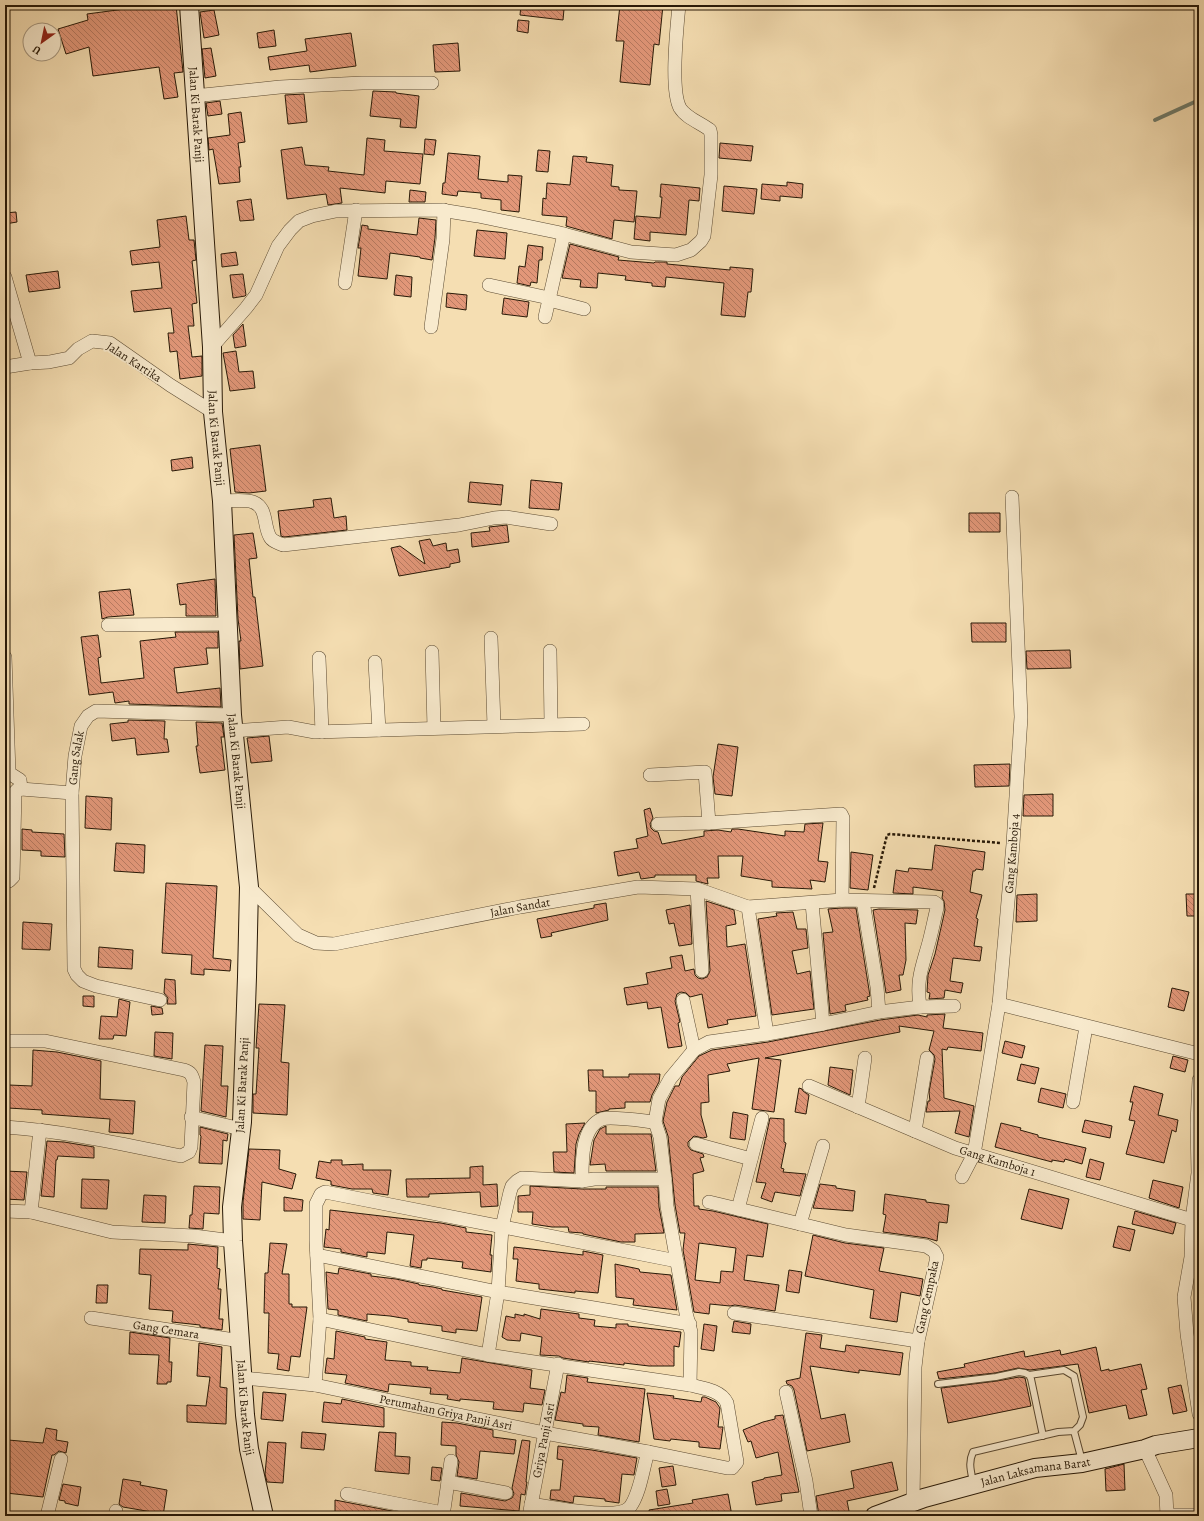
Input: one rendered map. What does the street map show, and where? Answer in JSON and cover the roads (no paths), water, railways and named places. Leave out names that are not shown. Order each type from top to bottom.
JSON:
[{"type":"street","name":"Jalan Ki Barak Panji","points":[[189,5],[212,347],[213,412],[222,501],[232,723],[249,887],[241,1129],[232,1207],[233,1240],[245,1415],[249,1449],[264,1516]]},
{"type":"street","points":[[212,347],[256,295],[278,246],[290,230],[299,221],[312,216],[336,211],[444,210],[564,234],[631,252],[676,255],[691,250],[701,241],[704,236],[711,175],[711,135],[710,130],[687,115],[680,108],[677,98],[675,69],[678,5]]},
{"type":"street","points":[[194,96],[280,87],[362,83],[432,83]]},
{"type":"street","points":[[344,283],[356,210]]},
{"type":"street","points":[[431,327],[443,238],[444,210]]},
{"type":"street","points":[[545,317],[564,234]]},
{"type":"street","points":[[5,277],[30,363]]},
{"type":"street","points":[[489,285],[584,308]]},
{"type":"street","name":"Jalan Kartika","points":[[5,367],[69,358],[78,349],[92,342],[110,343],[170,385],[213,412]]},
{"type":"street","name":"Gang Kamboja 4","points":[[962,1176],[974,1154],[999,1004],[1013,844],[1021,717],[1012,497]]},
{"type":"street","points":[[222,501],[252,501],[257,504],[262,509],[270,537],[274,541],[283,545],[459,525],[506,517],[551,524]]},
{"type":"street","points":[[108,625],[227,624]]},
{"type":"street","points":[[491,638],[494,726]]},
{"type":"street","points":[[550,651],[552,724]]},
{"type":"street","points":[[432,652],[434,728]]},
{"type":"street","points":[[5,657],[8,773],[20,780],[21,789],[18,789],[15,792],[13,877],[9,881],[5,881]]},
{"type":"street","points":[[319,658],[322,732]]},
{"type":"street","points":[[375,662],[379,730]]},
{"type":"street","name":"Gang Salak","points":[[21,789],[72,793],[75,756],[82,726],[88,716],[96,711],[288,727],[315,732],[583,724]]},
{"type":"street","points":[[650,775],[704,772],[709,823]]},
{"type":"street","points":[[72,793],[74,968],[77,975],[83,981],[96,986],[160,1000]]},
{"type":"street","points":[[658,824],[709,823],[841,814],[843,818],[842,900]]},
{"type":"street","name":"Jalan Sandat","points":[[249,887],[298,935],[316,943],[334,944],[520,907],[638,887],[697,889],[748,907],[842,900],[934,902],[938,904],[929,942],[921,966],[918,989],[920,1007]]},
{"type":"street","points":[[697,889],[702,971]]},
{"type":"street","points":[[867,901],[879,1012]]},
{"type":"street","points":[[812,903],[823,1024]]},
{"type":"street","points":[[748,907],[767,1034]]},
{"type":"street","points":[[683,1000],[694,1050]]},
{"type":"street","points":[[999,1004],[1086,1027],[1199,1054]]},
{"type":"street","points":[[320,1319],[488,1355],[690,1384],[690,1324],[667,1206],[660,1137],[655,1122],[659,1099],[670,1079],[694,1050],[709,1042],[767,1034],[879,1012],[920,1007],[954,1006]]},
{"type":"street","points":[[1073,1102],[1086,1027]]},
{"type":"street","points":[[5,1041],[45,1042],[188,1071],[192,1075],[194,1082],[191,1117],[191,1147],[189,1152],[181,1156],[85,1136],[5,1127]]},
{"type":"street","points":[[858,1107],[865,1058]]},
{"type":"street","points":[[915,1131],[927,1058]]},
{"type":"street","points":[[1199,1080],[1199,1173],[1192,1220],[1195,1252],[1184,1297],[1187,1334],[1199,1414]]},
{"type":"street","name":"Gang Kamboja 1","points":[[809,1086],[955,1148],[1192,1220]]},
{"type":"street","points":[[191,1117],[241,1129]]},
{"type":"street","points":[[582,1181],[582,1159],[586,1140],[590,1129],[597,1122],[603,1119],[611,1118],[655,1122]]},
{"type":"street","points":[[738,1209],[762,1118]]},
{"type":"street","points":[[31,1212],[40,1130]]},
{"type":"street","points":[[696,1144],[751,1159]]},
{"type":"street","points":[[800,1224],[823,1146]]},
{"type":"street","points":[[488,1355],[498,1292],[502,1227],[510,1192],[512,1186],[517,1181],[522,1178],[582,1181],[594,1179],[665,1179]]},
{"type":"street","points":[[315,1385],[320,1319],[316,1204],[321,1194],[325,1192],[678,1261]]},
{"type":"street","name":"Gang Cempaka","points":[[709,1202],[846,1235],[926,1246],[934,1251],[937,1257],[918,1341],[915,1367],[913,1502]]},
{"type":"street","points":[[5,1211],[31,1212],[112,1232],[194,1236],[233,1240]]},
{"type":"street","points":[[317,1255],[498,1292],[690,1324]]},
{"type":"street","points":[[734,1313],[918,1341]]},
{"type":"street","name":"Gang Cemara","points":[[91,1318],[241,1341]]},
{"type":"street","name":"Griya Panji Asri","points":[[530,1510],[558,1364]]},
{"type":"street","name":"Perumahan Griya Panji Asri","points":[[243,1378],[315,1385],[545,1433],[732,1468],[735,1465],[737,1458],[725,1399],[716,1393],[690,1384]]},
{"type":"street","points":[[786,1392],[806,1481],[811,1516]]},
{"type":"street","name":"Jalan Laksamana Barat","points":[[875,1516],[924,1498],[1034,1468],[1082,1463],[1156,1445],[1199,1438]]},
{"type":"street","points":[[1144,1449],[1166,1496],[1167,1516],[1199,1515]]},
{"type":"street","points":[[530,1510],[605,1515],[622,1513],[629,1509],[634,1500],[648,1452]]},
{"type":"street","points":[[47,1516],[61,1460]]},
{"type":"street","points":[[347,1494],[443,1514],[451,1462]]},
{"type":"street","points":[[448,1482],[506,1493]]},
{"type":"lane","points":[[938,1384],[996,1377],[1019,1372],[1029,1375],[1064,1370],[1074,1376],[1083,1417],[1080,1425],[1074,1431],[1058,1432],[973,1452],[970,1460],[973,1485]]},
{"type":"lane","points":[[1029,1375],[1043,1436]]},
{"type":"lane","points":[[1074,1431],[1082,1463]]},
{"type":"waterway","points":[[1155,120],[1199,100]]}]
